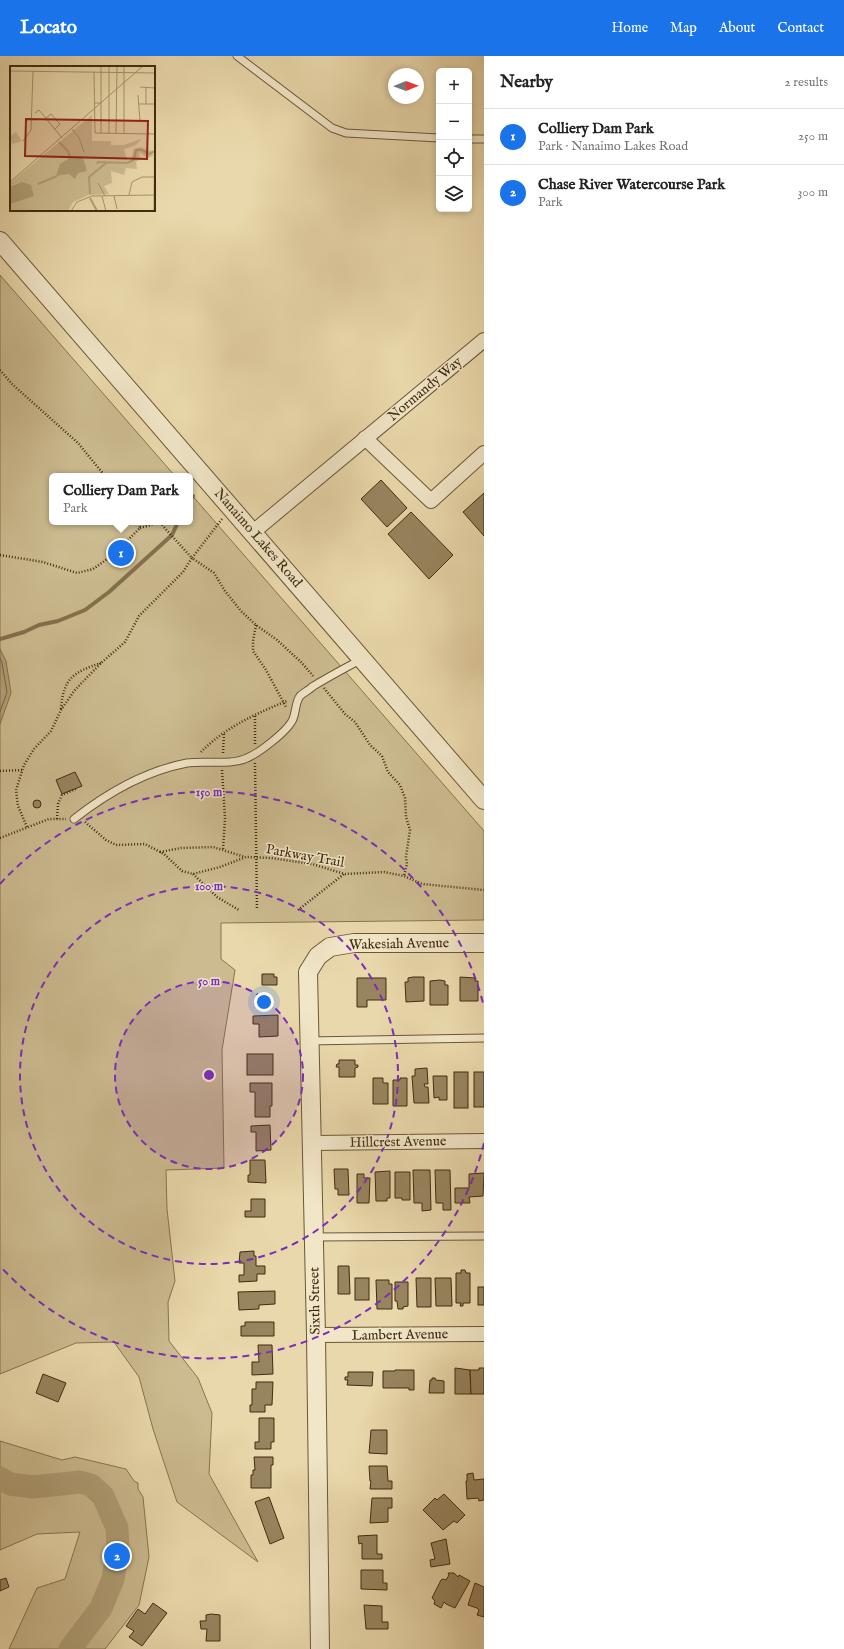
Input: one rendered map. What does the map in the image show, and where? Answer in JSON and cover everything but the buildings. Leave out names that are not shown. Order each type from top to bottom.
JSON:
[{"type":"street","name":"Nanaimo Lakes Road","points":[[0,241],[484,800]]},
{"type":"street","name":"Normandy Way","points":[[253,532],[484,340]]},
{"type":"street","points":[[365,438],[431,500],[484,454]]},
{"type":"street","name":"Wakesiah Avenue","points":[[318,956],[330,947],[354,943],[484,943]]},
{"type":"street","name":"Sixth Street","points":[[318,956],[308,972],[313,1143],[320,1649]]},
{"type":"street","name":"Hillcrest Avenue","points":[[313,1143],[484,1141]]},
{"type":"street","name":"Lambert Avenue","points":[[316,1335],[484,1334]]},
{"type":"lane","points":[[237,56],[332,128],[346,133],[436,138]]},
{"type":"lane","points":[[472,139],[484,139]]},
{"type":"lane","points":[[74,819],[98,801],[149,774],[192,763],[234,762],[247,758],[283,732],[293,720],[296,705],[301,696],[332,674],[362,658]]},
{"type":"lane","points":[[309,1041],[484,1038]]},
{"type":"lane","points":[[314,1237],[484,1236]]},
{"type":"path","points":[[0,370],[13,385],[78,443],[103,473]]},
{"type":"path","points":[[0,555],[43,562],[77,573],[93,569],[114,555],[140,528],[148,525]]},
{"type":"path","points":[[26,828],[18,806],[16,790],[22,770],[34,749],[51,731],[61,710],[74,691],[125,642],[139,616],[183,572],[192,558],[162,525]]},
{"type":"path","points":[[256,625],[253,651],[266,670],[293,720]]},
{"type":"path","points":[[61,710],[62,696],[69,680],[80,670],[101,664]]},
{"type":"path","points":[[192,763],[207,746],[224,734],[255,716],[284,702],[301,696]]},
{"type":"path","points":[[255,716],[255,747]]},
{"type":"path","points":[[223,850],[225,818],[222,781],[224,734]]},
{"type":"path","points":[[255,755],[257,910]]},
{"type":"path","points":[[0,771],[22,770]]},
{"type":"path","points":[[57,819],[58,804],[62,795],[76,788]]},
{"type":"path","points":[[0,838],[49,819],[74,819],[87,823],[106,840],[116,844],[145,844],[160,852],[182,871],[193,874],[217,897],[239,910]]},
{"type":"path","points":[[160,852],[181,848],[213,846],[246,857]]},
{"type":"path","name":"Parkway Trail","points":[[193,874],[220,867],[246,857],[271,858],[312,864],[345,874],[384,872],[404,876],[422,884],[484,890]]},
{"type":"path","points":[[298,910],[345,874]]},
{"type":"shaded area","points":[[0,275],[172,473],[49,473],[49,525],[193,525],[193,496],[484,831],[484,920],[221,923],[221,959],[235,970],[222,1050],[224,1168],[166,1170],[167,1209],[175,1281],[168,1302],[169,1341],[198,1378],[212,1413],[209,1474],[258,1562],[177,1502],[153,1429],[139,1377],[114,1342],[76,1343],[0,1374]]},
{"type":"shaded area","points":[[0,1441],[62,1460],[75,1457],[126,1469],[134,1481],[138,1483],[138,1489],[143,1497],[149,1557],[139,1605],[105,1649],[9,1649],[37,1588],[65,1579],[80,1532],[37,1534],[0,1550]]},
{"type":"water","points":[[0,649],[6,661],[11,693],[0,724]]},
{"type":"waterway","points":[[0,639],[24,632],[39,625],[58,621],[85,610],[109,592],[172,535],[177,525]]},
{"type":"waterway","points":[[0,1478],[10,1484],[33,1487],[80,1482],[91,1485],[103,1496],[117,1528],[118,1547],[113,1579],[101,1608],[70,1649]]},
{"type":"place","name":"Colliery Dam Park","points":[[121,553]]},
{"type":"place","name":"Chase River Watercourse Park","points":[[117,1556]]}]
